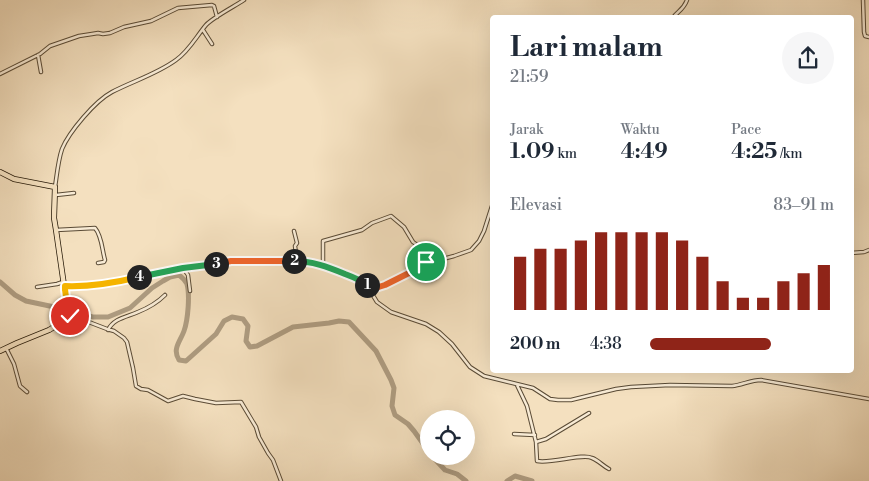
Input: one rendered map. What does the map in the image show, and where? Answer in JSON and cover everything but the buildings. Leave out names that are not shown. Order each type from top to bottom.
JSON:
[{"type":"main road","points":[[0,172],[14,179],[55,187],[54,218],[67,306],[65,316],[59,324],[0,351]]},
{"type":"street","points":[[55,187],[59,158],[66,142],[78,124],[91,110],[108,94],[163,68],[177,59],[195,41],[206,25],[244,0]]},
{"type":"street","points":[[675,15],[681,11],[687,0]]},
{"type":"street","points":[[863,0],[864,32],[865,36],[869,37]]},
{"type":"street","points":[[0,74],[38,56],[50,46],[79,36],[110,33],[124,27],[150,21],[178,8],[212,5],[217,17]]},
{"type":"street","points":[[203,29],[212,44]]},
{"type":"street","points":[[38,56],[41,72]]},
{"type":"street","points":[[55,195],[74,193]]},
{"type":"street","points":[[369,290],[385,285],[440,259],[469,251],[480,239],[490,212]]},
{"type":"street","points":[[323,266],[323,241],[362,230],[372,223],[391,216],[404,227],[413,242],[420,247],[426,262],[430,265]]},
{"type":"street","points":[[56,230],[95,228],[98,231],[105,260],[98,263]]},
{"type":"street","points":[[294,231],[297,243],[295,246],[297,261]]},
{"type":"street","points":[[854,252],[869,250]]},
{"type":"street","points":[[36,287],[57,284],[80,287],[104,285],[183,268],[231,261],[297,261],[315,263],[360,280],[366,284],[377,302],[391,312],[426,324],[440,332],[452,344],[470,368],[484,376],[533,388],[550,399],[571,400],[631,387],[732,386],[742,385],[754,380],[869,399]]},
{"type":"street","points":[[183,268],[188,275],[190,291]]},
{"type":"street","points":[[108,330],[117,320],[142,310],[165,295]]},
{"type":"street","points":[[65,316],[73,316],[116,332],[124,338],[133,368],[134,382],[138,388],[148,390],[168,401],[183,396],[216,403],[241,402],[273,460],[281,481]]},
{"type":"street","points":[[6,348],[14,364],[20,386],[27,392]]},
{"type":"street","points":[[516,384],[527,406],[535,435],[537,462],[586,456],[593,458],[608,469]]},
{"type":"street","points":[[536,440],[538,442],[546,439],[589,413]]},
{"type":"street","points":[[514,434],[535,435]]},
{"type":"waterway","points":[[0,282],[15,295],[26,301],[93,317],[108,317],[130,308],[152,288],[170,277],[179,275],[187,284],[188,301],[184,331],[176,352],[179,360],[186,361],[216,334],[224,321],[232,317],[243,319],[248,326],[246,341],[250,347],[257,346],[293,327],[339,321],[349,322],[376,351],[391,380],[394,388],[392,406],[395,415],[408,424],[420,439]]},
{"type":"waterway","points":[[440,465],[445,470],[457,474],[466,481]]},
{"type":"waterway","points":[[507,481],[515,476],[532,481]]},
{"type":"route","points":[[70,316],[64,317],[67,306],[65,286],[104,285],[183,268],[231,261],[300,261],[315,263],[360,280],[366,284],[369,290],[430,265],[426,262]]}]
